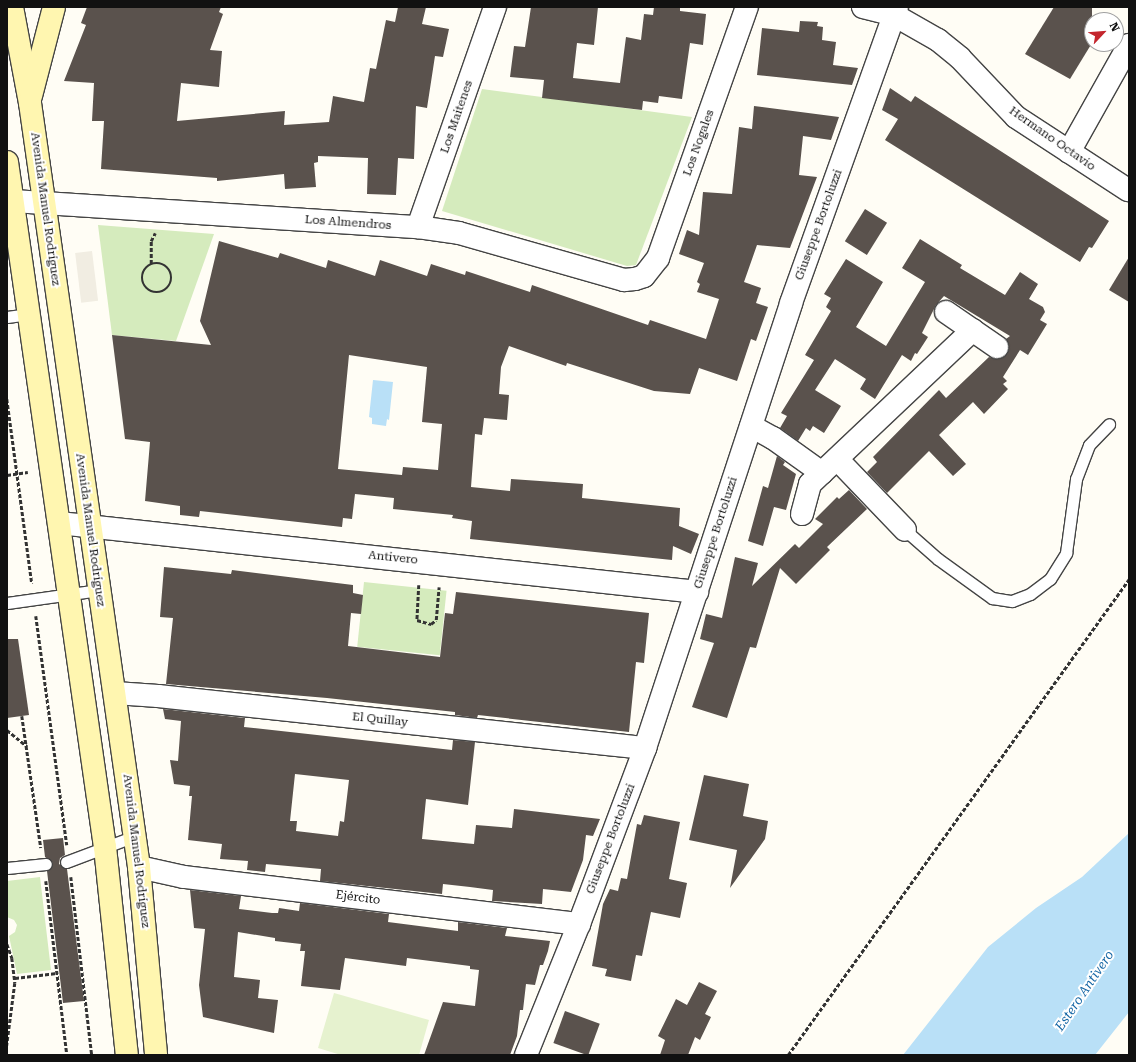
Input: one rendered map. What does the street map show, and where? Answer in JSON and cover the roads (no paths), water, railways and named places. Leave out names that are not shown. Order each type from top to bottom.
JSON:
[{"type":"main road","name":"Avenida Manuel Rodríguez","points":[[12,7],[30,103],[88,525],[115,694],[135,836],[156,1055]]},
{"type":"main road","points":[[30,103],[55,12]]},
{"type":"main road","points":[[7,162],[105,847],[127,1055]]},
{"type":"main road","points":[[43,414],[73,410]]},
{"type":"main road","points":[[88,724],[118,719]]},
{"type":"street","name":"Los Maitenes","points":[[418,227],[495,7]]},
{"type":"street","name":"Los Nogales","points":[[644,276],[658,258],[747,7]]},
{"type":"street","name":"Hermano Octavio","points":[[863,7],[895,11],[938,40],[960,58],[1016,117],[1128,190]]},
{"type":"street","name":"Giuseppe Bortoluzzi","points":[[526,1055],[579,924],[645,748],[791,303],[895,11]]},
{"type":"street","points":[[1069,152],[1129,45]]},
{"type":"street","points":[[1102,94],[1129,69]]},
{"type":"street","name":"Los Almendros","points":[[13,201],[418,227],[459,233],[624,280],[644,276]]},
{"type":"street","points":[[946,312],[997,347]]},
{"type":"street","points":[[802,514],[810,484],[973,330]]},
{"type":"street","points":[[751,426],[829,466],[905,530]]},
{"type":"street","name":"Antivero","points":[[59,523],[697,592]]},
{"type":"street","name":"El Quillay","points":[[115,694],[158,696],[645,748]]},
{"type":"street","name":"Ejército","points":[[139,867],[184,877],[579,924]]},
{"type":"lane","points":[[7,317],[29,314]]},
{"type":"lane","points":[[905,530],[938,559],[992,598],[1012,601],[1030,594],[1050,579],[1066,553],[1076,479],[1089,445],[1109,424]]},
{"type":"lane","points":[[7,603],[99,590]]},
{"type":"lane","points":[[67,856],[105,847],[135,836]]},
{"type":"lane","points":[[7,868],[45,864]]},
{"type":"water","points":[[373,380],[393,382],[389,420],[387,419],[386,426],[372,424],[372,418],[369,417]]},
{"type":"water","name":"Estero Antivero","points":[[1129,833],[1129,1012],[1095,1055],[903,1055],[988,947],[1036,908],[1082,877]]}]
